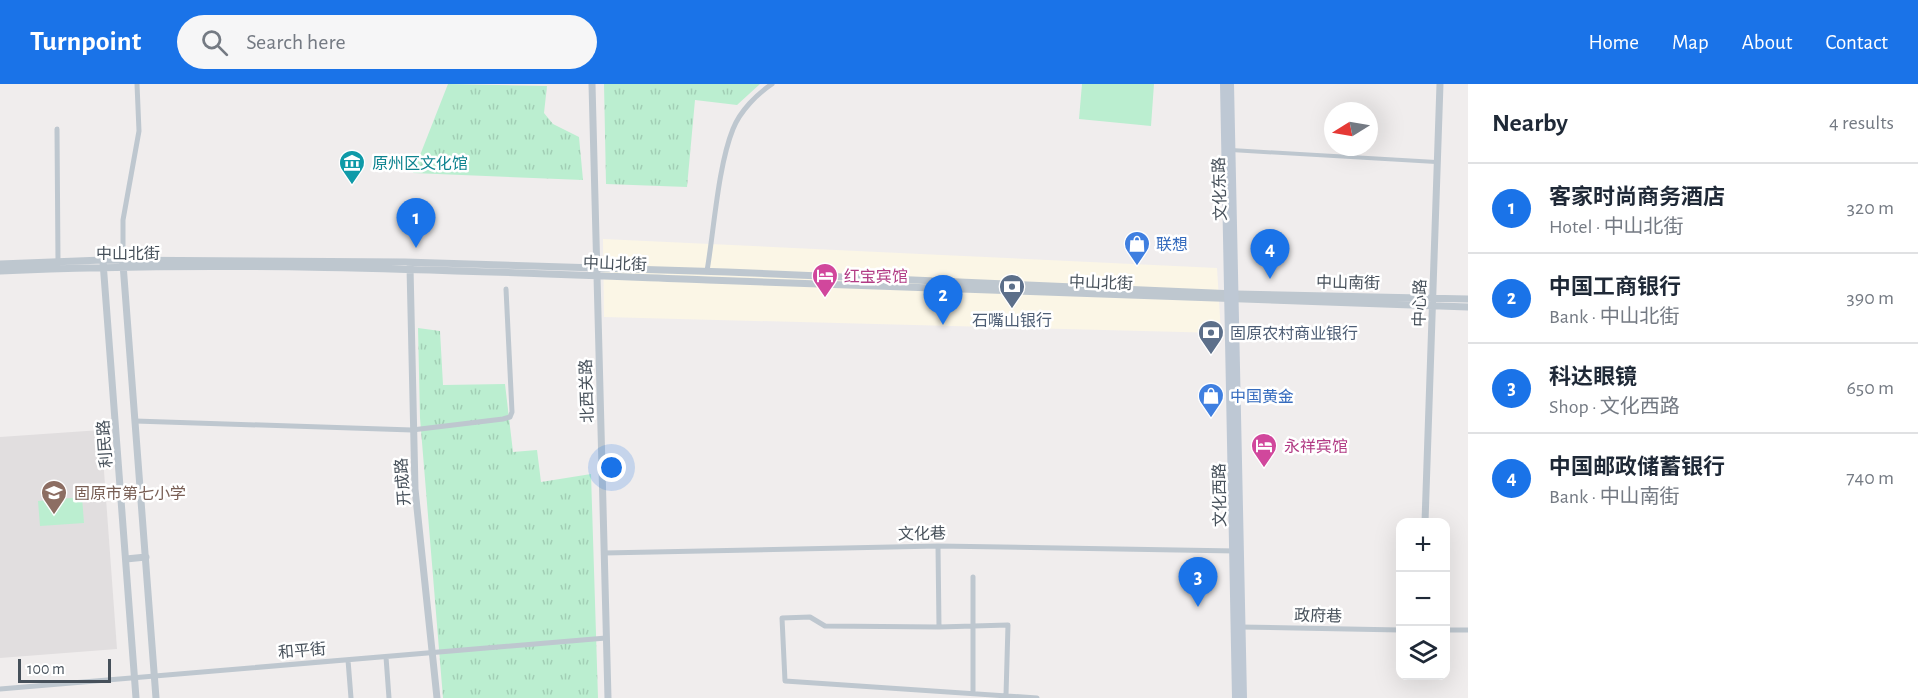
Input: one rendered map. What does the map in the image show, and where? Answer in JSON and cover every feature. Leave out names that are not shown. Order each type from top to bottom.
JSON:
[{"type":"main road","name":"文化东路","points":[[1224,84],[1232,297]]},
{"type":"main road","name":"文化东路","points":[[1230,84],[1232,297]]},
{"type":"main road","name":"文化西路","points":[[1232,297],[1238,627],[1236,698]]},
{"type":"main road","name":"文化西路","points":[[1238,627],[1243,698]]},
{"type":"street","points":[[123,263],[123,220],[139,131],[137,84]]},
{"type":"street","name":"北西关路","points":[[592,84],[608,698]]},
{"type":"street","points":[[707,271],[727,150],[733,127],[760,92],[772,84]]},
{"type":"street","name":"中心路","points":[[1425,518],[1440,84]]},
{"type":"street","points":[[57,129],[58,261]]},
{"type":"street","points":[[1231,150],[1437,162]]},
{"type":"street","name":"中山北街","points":[[0,264],[58,261],[410,266],[1232,297]]},
{"type":"street","name":"中山北街","points":[[0,271],[103,263]]},
{"type":"street","name":"利民路","points":[[103,263],[136,698]]},
{"type":"street","name":"利民路","points":[[123,263],[156,698]]},
{"type":"street","name":"开成路","points":[[410,266],[415,489],[437,698]]},
{"type":"street","name":"中山北街","points":[[597,272],[707,271],[1232,297]]},
{"type":"street","points":[[135,421],[412,430],[510,417],[512,412],[506,289]]},
{"type":"street","name":"中山南街","points":[[1232,297],[1468,299]]},
{"type":"street","name":"中山南街","points":[[1232,297],[1468,307]]},
{"type":"street","points":[[938,546],[939,627]]},
{"type":"street","name":"文化巷","points":[[604,553],[938,546],[1237,551]]},
{"type":"street","points":[[126,559],[146,557]]},
{"type":"street","points":[[973,577],[973,692]]},
{"type":"street","points":[[1006,695],[1008,625],[825,627],[810,617],[782,618],[785,681],[1037,698]]},
{"type":"street","name":"政府巷","points":[[1238,627],[1396,630]]},
{"type":"street","points":[[1450,630],[1468,630]]},
{"type":"street","name":"和平街","points":[[0,689],[606,638]]},
{"type":"street","points":[[386,657],[389,698]]},
{"type":"street","points":[[348,660],[351,698]]},
{"type":"shaded area","points":[[603,239],[1217,268],[1221,333],[604,317]]},
{"type":"shaded area","name":"固原市第七小学","points":[[101,430],[117,649],[0,658],[0,437]]},
{"type":"green space","points":[[448,84],[547,86],[544,113],[553,124],[579,137],[583,180],[413,173]]},
{"type":"green space","points":[[604,84],[760,84],[737,105],[695,100],[687,187],[606,184]]},
{"type":"green space","points":[[1082,84],[1154,84],[1151,126],[1079,119]]},
{"type":"green space","points":[[418,328],[440,331],[443,385],[505,384],[513,452],[537,450],[541,482],[591,474],[598,698],[443,698],[420,418]]},
{"type":"green space","points":[[82,497],[84,523],[40,526],[38,501]]},
{"type":"place","name":"原州区文化馆","points":[[352,186]]},
{"type":"place","name":"客家时尚商务酒店","points":[[416,248]]},
{"type":"place","name":"联想","points":[[1137,267]]},
{"type":"place","name":"中国邮政储蓄银行","points":[[1270,279]]},
{"type":"place","name":"红宝宾馆","points":[[825,299]]},
{"type":"place","name":"石嘴山银行","points":[[1012,310]]},
{"type":"place","name":"中国工商银行","points":[[943,325]]},
{"type":"place","name":"固原农村商业银行","points":[[1211,356]]},
{"type":"place","name":"中国黄金","points":[[1211,419]]},
{"type":"place","name":"永祥宾馆","points":[[1264,469]]},
{"type":"place","name":"固原市第七小学","points":[[54,516]]},
{"type":"place","name":"科达眼镜","points":[[1198,607]]}]
